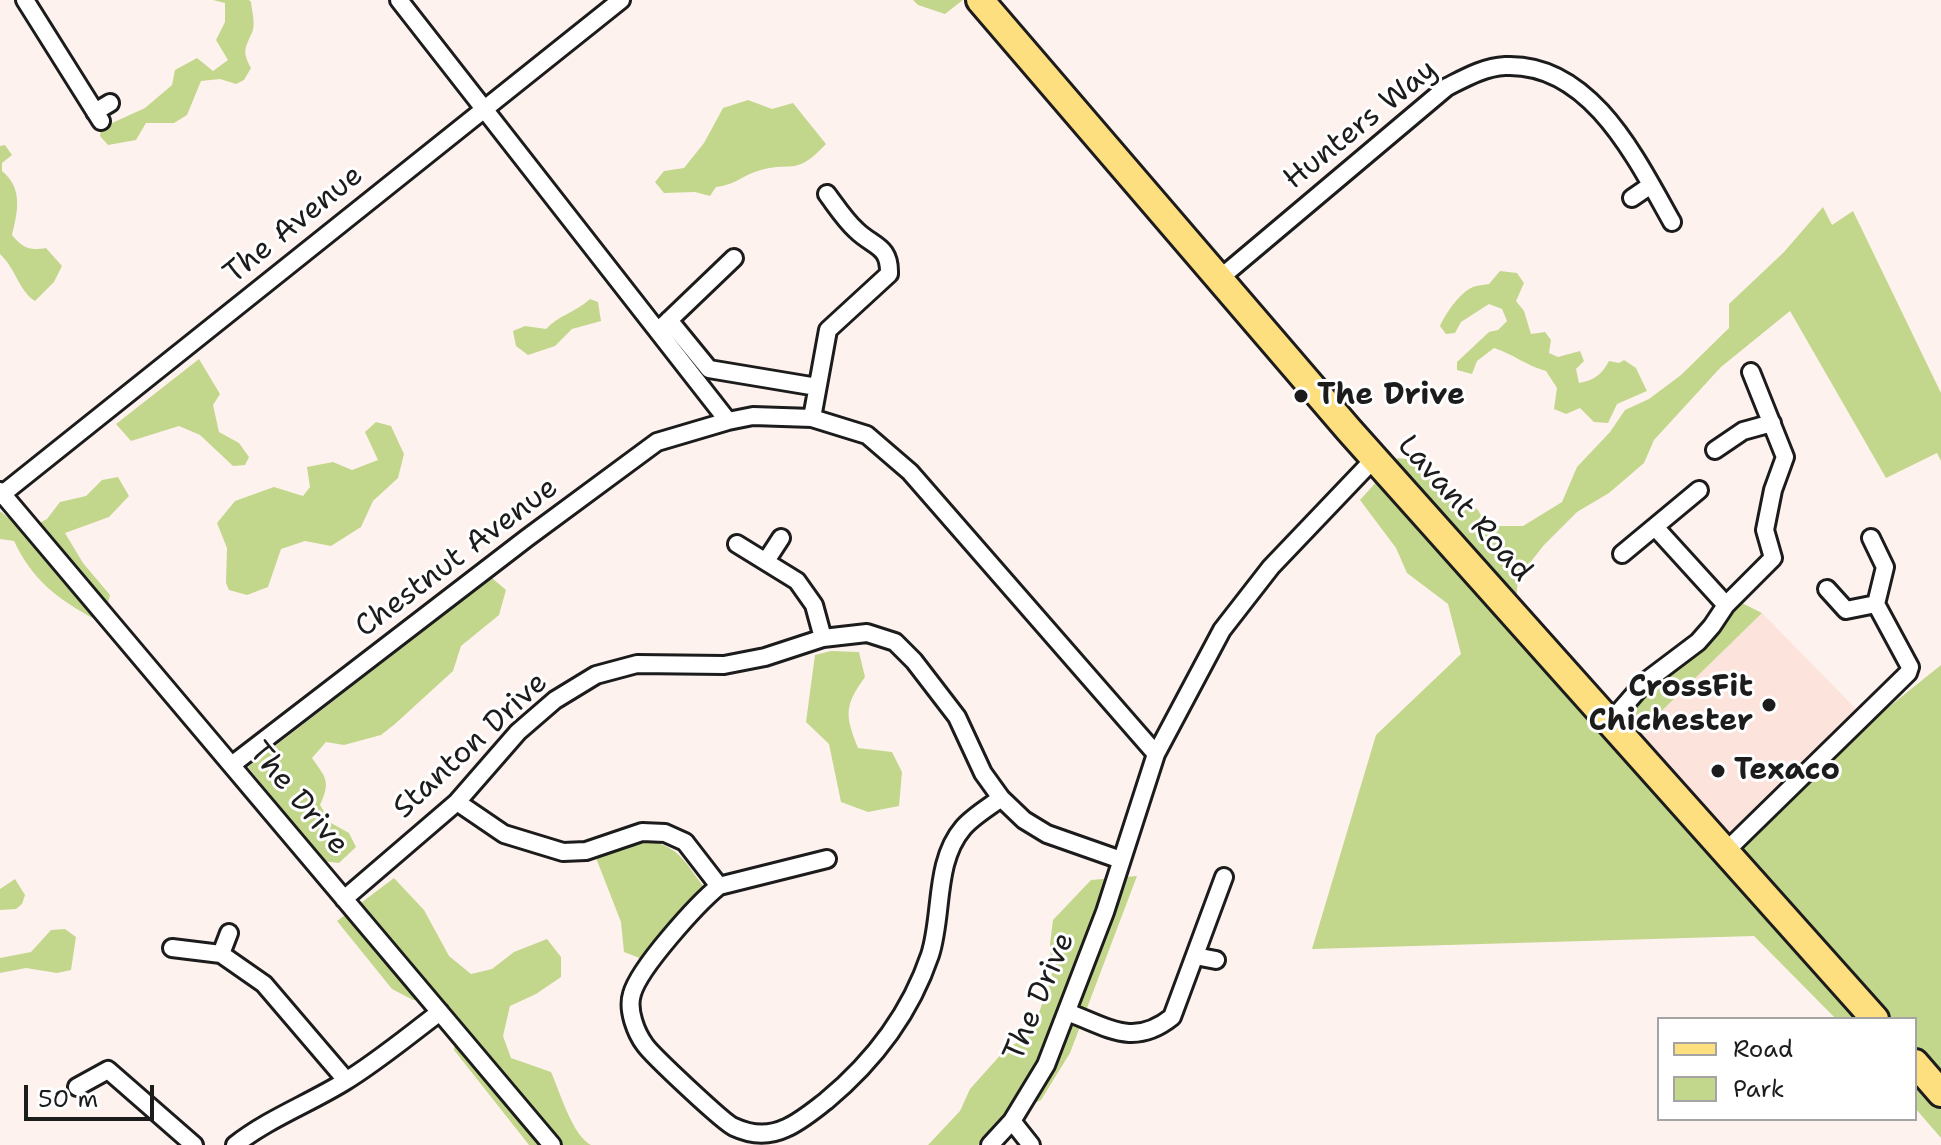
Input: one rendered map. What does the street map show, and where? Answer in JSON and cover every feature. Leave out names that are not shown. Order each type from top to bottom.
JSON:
[{"type":"main road","name":"Lavant Road","points":[[980,0],[1374,459],[1873,1017]]},
{"type":"main road","points":[[1917,1065],[1941,1093]]},
{"type":"street","points":[[25,0],[102,112]]},
{"type":"street","points":[[399,0],[664,325],[728,421]]},
{"type":"street","name":"The Avenue","points":[[1,493],[621,0]]},
{"type":"street","name":"Hunters Way","points":[[1219,279],[1447,87],[1476,72],[1503,66],[1539,68],[1574,85],[1608,121],[1672,222]]},
{"type":"street","points":[[1632,198],[1651,185]]},
{"type":"street","points":[[812,418],[828,330],[889,274],[890,261],[876,243],[858,233],[827,194]]},
{"type":"street","points":[[664,325],[734,258]]},
{"type":"street","points":[[664,325],[709,369],[817,387]]},
{"type":"street","points":[[1611,721],[1645,682],[1698,642],[1726,605],[1773,558],[1765,530],[1773,490],[1785,457],[1751,372]]},
{"type":"street","name":"Chestnut Avenue","points":[[233,764],[657,442],[753,416],[812,418],[867,435],[910,472],[1156,754]]},
{"type":"street","points":[[1715,450],[1743,431],[1772,423]]},
{"type":"street","name":"The Drive","points":[[990,1145],[1012,1121],[1046,1065],[1105,912],[1156,754],[1222,630],[1271,567],[1374,459]]},
{"type":"street","points":[[1622,554],[1699,490]]},
{"type":"street","name":"The Drive","points":[[1,493],[552,1145]]},
{"type":"street","points":[[1655,527],[1726,605]]},
{"type":"street","points":[[766,561],[781,538]]},
{"type":"street","points":[[1726,851],[1908,673],[1910,667],[1876,604],[1885,567],[1871,538]]},
{"type":"street","points":[[737,544],[797,581],[814,605],[823,638]]},
{"type":"street","points":[[1827,589],[1846,610],[1876,604]]},
{"type":"street","name":"Stanton Drive","points":[[344,899],[457,802],[518,732],[555,700],[596,675],[637,664],[724,665],[765,657],[823,638],[867,633],[895,642],[914,661],[957,717],[983,773],[1001,798],[1024,820],[1047,834],[1121,860]]},
{"type":"street","points":[[827,859],[719,886],[698,903],[648,967],[631,995],[634,1023],[646,1047],[731,1126],[759,1135],[785,1129],[810,1113],[853,1078],[885,1042],[914,994],[930,954],[945,861],[963,828],[1001,798]]},
{"type":"street","points":[[457,802],[504,834],[563,852],[586,851],[642,832],[665,833],[685,842],[719,886]]},
{"type":"street","points":[[1067,1012],[1125,1033],[1156,1029],[1172,1017],[1224,877]]},
{"type":"street","points":[[221,954],[229,933]]},
{"type":"street","points":[[172,948],[221,954],[264,984],[346,1080]]},
{"type":"street","points":[[1195,956],[1216,960]]},
{"type":"street","points":[[235,1145],[262,1125],[302,1107],[346,1080],[440,1012]]},
{"type":"street","points":[[77,1087],[108,1070],[194,1145]]},
{"type":"street","points":[[1012,1121],[1031,1145]]},
{"type":"shaded area","points":[[1762,613],[1860,713],[1728,843],[1635,737]]},
{"type":"green space","points":[[213,0],[251,2],[254,27],[245,52],[251,68],[244,80],[236,84],[220,79],[201,81],[187,115],[174,123],[146,123],[136,140],[108,145],[100,136],[101,128],[145,108],[172,85],[175,70],[197,58],[213,71],[228,60],[216,40],[225,22],[225,3]]},
{"type":"green space","points":[[913,0],[963,0],[945,14],[918,5]]},
{"type":"green space","points":[[748,100],[772,109],[793,103],[826,144],[800,165],[752,173],[716,187],[710,196],[695,192],[664,193],[655,182],[664,171],[684,168],[704,143],[723,108]]},
{"type":"green space","points":[[5,145],[12,155],[2,163],[2,171],[13,185],[17,200],[12,235],[27,248],[46,248],[62,266],[54,282],[35,301],[25,292],[0,254],[0,146]]},
{"type":"green space","points":[[1823,207],[1832,225],[1853,211],[1941,393],[1941,461],[1937,453],[1886,478],[1790,311],[1721,367],[1654,440],[1644,463],[1609,493],[1577,512],[1544,545],[1518,578],[1516,601],[1862,1017],[1834,1017],[1754,936],[1312,949],[1376,735],[1461,654],[1448,604],[1407,573],[1396,548],[1360,500],[1398,458],[1413,460],[1478,510],[1487,526],[1523,526],[1562,502],[1577,467],[1610,432],[1625,410],[1649,399],[1681,375],[1729,328],[1729,304],[1784,252]]},
{"type":"green space","points":[[1500,271],[1517,273],[1524,283],[1516,301],[1524,311],[1531,334],[1545,332],[1551,340],[1549,353],[1558,357],[1580,351],[1584,361],[1576,369],[1579,383],[1597,376],[1609,361],[1619,363],[1624,360],[1636,368],[1647,391],[1617,404],[1608,423],[1594,422],[1580,408],[1566,414],[1554,409],[1557,388],[1546,371],[1494,348],[1477,361],[1472,374],[1457,370],[1457,362],[1489,332],[1498,330],[1507,321],[1502,309],[1489,304],[1461,322],[1455,333],[1446,334],[1440,326],[1465,292],[1489,284]]},
{"type":"green space","points":[[590,299],[598,302],[601,321],[572,329],[555,346],[528,355],[516,346],[513,331],[525,326],[546,329]]},
{"type":"green space","points":[[199,359],[220,394],[213,405],[219,432],[239,443],[249,457],[245,465],[233,466],[200,435],[179,426],[131,441],[116,424]]},
{"type":"green space","points":[[376,422],[391,426],[404,454],[398,478],[373,501],[361,527],[331,546],[305,541],[281,549],[268,587],[247,595],[229,590],[226,583],[227,548],[217,523],[235,501],[274,487],[303,496],[310,487],[307,467],[333,462],[352,470],[378,460],[365,432]]},
{"type":"green space","points":[[118,477],[129,496],[109,517],[65,533],[83,563],[110,595],[107,608],[94,619],[47,587],[29,567],[14,541],[0,539],[0,511],[24,531],[47,519],[60,502],[86,496],[102,480]]},
{"type":"green space","points":[[492,578],[506,590],[499,615],[461,646],[453,671],[381,735],[344,745],[326,742],[312,758],[321,770],[326,785],[320,805],[331,823],[349,833],[356,847],[339,863],[323,861],[248,767]]},
{"type":"green space","points":[[1736,600],[1762,613],[1635,737],[1625,727],[1632,706]]},
{"type":"green space","points":[[831,651],[859,652],[865,677],[850,704],[851,727],[858,748],[892,752],[902,772],[899,806],[868,812],[841,802],[829,744],[806,722],[815,655]]},
{"type":"green space","points":[[1941,665],[1941,1075],[1917,1048],[1917,1017],[1889,1017],[1735,849],[1870,722]]},
{"type":"green space","points":[[643,840],[655,842],[679,855],[703,886],[642,959],[624,952],[621,922],[596,858]]},
{"type":"green space","points":[[1137,876],[1070,1053],[1041,1100],[1001,1118],[978,1145],[928,1145],[960,1111],[970,1089],[1004,1051],[1027,1036],[1039,1013],[1052,974],[1050,944],[1053,920],[1091,880]]},
{"type":"green space","points":[[394,878],[424,910],[449,956],[471,974],[492,969],[514,952],[547,939],[561,957],[561,977],[536,994],[510,1006],[503,1036],[511,1058],[551,1072],[572,1123],[591,1145],[529,1145],[454,1050],[454,1015],[439,998],[413,1000],[392,989],[337,921]]},
{"type":"green space","points":[[15,879],[25,895],[22,904],[16,909],[0,910],[0,889]]},
{"type":"green space","points":[[65,929],[76,937],[71,970],[57,973],[26,968],[0,973],[0,958],[31,952],[51,930]]},
{"type":"green space","points":[[1917,1081],[1941,1110],[1941,1138],[1917,1110]]},
{"type":"place","name":"The Drive","points":[[1301,396]]},
{"type":"place","name":"CrossFit Chichester","points":[[1769,705]]},
{"type":"place","name":"Texaco","points":[[1718,771]]}]
